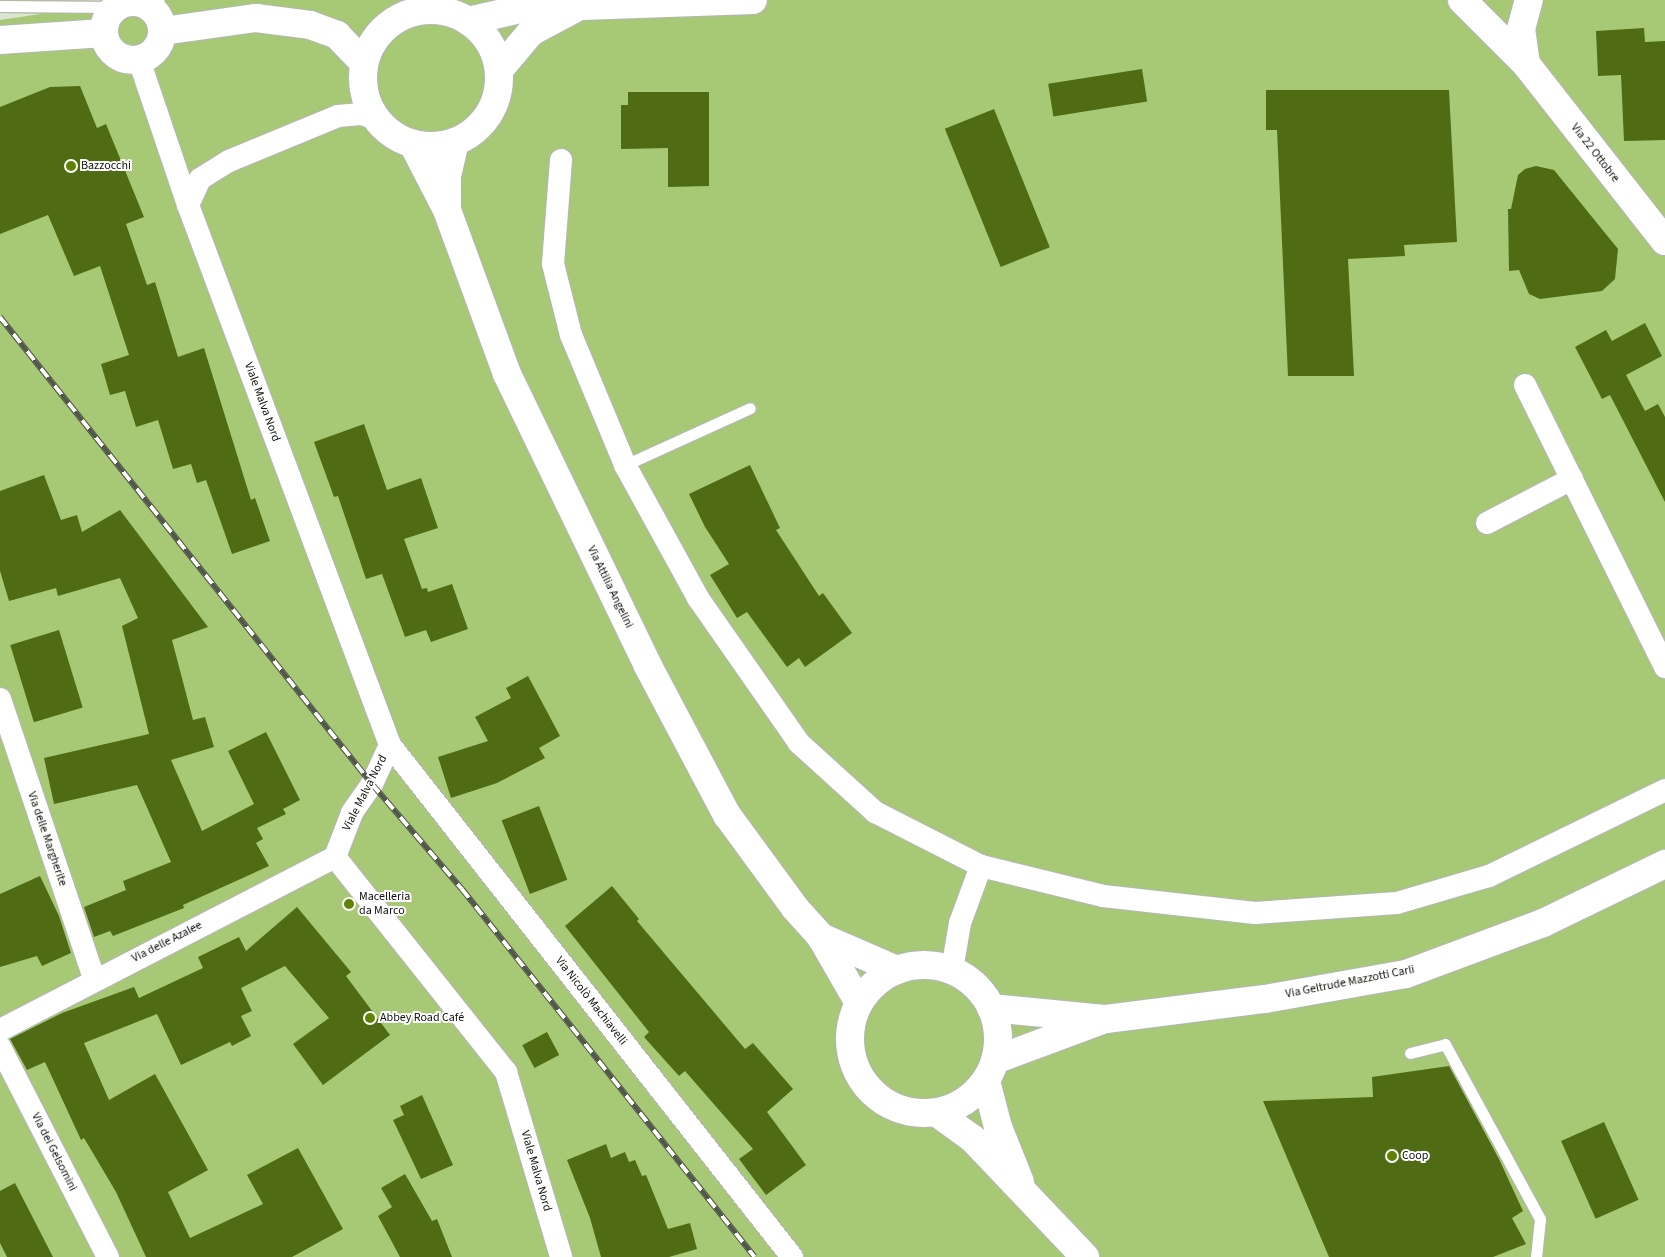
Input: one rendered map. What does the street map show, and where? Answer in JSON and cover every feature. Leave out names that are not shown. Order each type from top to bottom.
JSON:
[{"type":"street","points":[[468,21],[525,8],[584,4],[753,0]]},
{"type":"street","name":"Via 22 Ottobre","points":[[1462,0],[1526,64],[1665,242]]},
{"type":"street","points":[[1526,64],[1521,29],[1529,0]]},
{"type":"street","points":[[135,3],[158,14],[163,31],[156,50],[139,60],[120,57],[106,43],[104,33],[105,23],[135,3]]},
{"type":"street","points":[[499,70],[531,32],[584,4]]},
{"type":"street","points":[[337,36],[395,21],[412,13],[431,10],[450,13],[468,21],[483,34],[493,51],[499,70],[498,92],[490,113],[475,130],[455,142],[434,146],[412,144],[393,134],[377,120],[367,102],[363,83],[364,63],[376,39],[395,21]]},
{"type":"street","points":[[163,31],[256,18],[310,25],[337,36],[364,63]]},
{"type":"street","points":[[0,40],[104,33]]},
{"type":"street","name":"Viale Malva Nord","points":[[139,60],[188,205],[390,745],[372,784],[352,813],[334,857],[506,1072],[561,1257]]},
{"type":"street","points":[[188,205],[200,179],[229,162],[338,116],[361,114],[377,120]]},
{"type":"street","name":"Via Attilia Angelini","points":[[447,210],[447,176],[455,142]]},
{"type":"street","name":"Via Attilia Angelini","points":[[412,144],[447,210],[507,374],[648,666],[727,815],[795,908],[821,937],[859,1003]]},
{"type":"street","points":[[561,160],[553,264],[571,335],[625,465],[698,598],[800,743],[875,812],[980,866],[1103,896],[1255,913],[1397,903],[1489,876],[1665,790]]},
{"type":"street","points":[[1525,386],[1665,667]]},
{"type":"street","points":[[1487,523],[1572,479]]},
{"type":"street","name":"Via delle Margherite","points":[[0,699],[94,979]]},
{"type":"street","name":"Via Nicolò Machiavelli","points":[[390,745],[792,1257]]},
{"type":"street","name":"Via delle Azalee","points":[[0,1030],[94,979],[334,857]]},
{"type":"street","name":"Via Geltrude Mazzotti Carli","points":[[991,1008],[1106,1019],[1265,999],[1406,974],[1543,923],[1665,864]]},
{"type":"street","points":[[952,970],[960,923],[980,866]]},
{"type":"street","name":"Via Attilia Angelini","points":[[821,937],[897,970]]},
{"type":"street","points":[[990,1071],[973,1096],[956,1106],[938,1112],[916,1113],[896,1109],[878,1098],[863,1083],[853,1064],[849,1043],[851,1022],[859,1003],[875,983],[897,970],[933,966],[952,970],[981,992],[991,1008],[997,1025],[990,1071],[998,1126],[1026,1197]]},
{"type":"street","name":"Via Geltrude Mazzotti Carli","points":[[990,1071],[1106,1019]]},
{"type":"street","name":"Via dei Gelsomini","points":[[0,1047],[108,1257]]},
{"type":"street","points":[[938,1112],[973,1139],[1085,1257]]},
{"type":"lane","points":[[0,6],[135,3]]},
{"type":"lane","points":[[625,465],[750,408]]},
{"type":"lane","points":[[1410,1053],[1445,1044],[1540,1219],[1536,1257]]},
{"type":"green space","points":[[135,0],[1665,0],[1665,1257],[0,1257],[0,20]]},
{"type":"building","points":[[1644,28],[1645,42],[1665,41],[1665,140],[1624,141],[1621,75],[1598,76],[1596,31]]},
{"type":"building","points":[[1142,69],[1147,102],[1053,116],[1048,84]]},
{"type":"building","points":[[80,86],[97,128],[106,124],[144,217],[126,224],[147,285],[155,282],[178,357],[204,348],[251,500],[255,498],[270,541],[232,554],[206,480],[197,483],[191,464],[173,469],[158,420],[136,427],[125,391],[110,395],[101,364],[129,355],[100,266],[74,276],[48,215],[0,234],[0,107],[50,87]]},
{"type":"building","points":[[1266,90],[1449,90],[1457,242],[1404,245],[1405,256],[1348,259],[1354,376],[1288,376],[1277,130],[1266,130]]},
{"type":"building","points":[[628,92],[709,92],[709,186],[668,187],[668,148],[621,149],[621,105],[628,105]]},
{"type":"building","points":[[994,109],[1050,247],[1001,267],[945,129]]},
{"type":"building","points":[[1536,166],[1554,170],[1618,249],[1615,279],[1602,291],[1540,299],[1529,294],[1519,270],[1509,271],[1508,209],[1511,209],[1518,175],[1525,169]]},
{"type":"building","points":[[1645,323],[1662,356],[1626,375],[1645,411],[1658,404],[1665,417],[1665,502],[1610,395],[1602,399],[1575,347],[1606,330],[1612,341]]},
{"type":"building","points":[[364,424],[387,490],[421,478],[438,528],[404,539],[422,589],[427,588],[428,592],[452,584],[468,629],[431,642],[426,630],[405,637],[382,574],[366,579],[338,496],[334,497],[314,442]]},
{"type":"building","points":[[750,465],[780,528],[776,530],[819,596],[823,593],[852,633],[805,667],[799,658],[787,667],[747,612],[737,618],[710,575],[729,564],[705,527],[689,494]]},
{"type":"building","points":[[44,475],[61,520],[77,515],[82,532],[120,510],[208,627],[172,640],[193,720],[205,717],[214,747],[171,760],[202,831],[254,804],[228,751],[266,732],[300,800],[283,809],[286,814],[257,828],[263,839],[256,843],[269,866],[183,905],[184,908],[113,936],[110,931],[94,937],[84,907],[126,890],[123,881],[171,862],[137,785],[54,804],[44,758],[149,734],[122,626],[138,618],[120,578],[58,596],[56,588],[9,601],[0,571],[0,491]]},
{"type":"building","points":[[59,630],[83,707],[34,722],[10,645]]},
{"type":"building","points":[[528,676],[560,736],[539,748],[545,758],[497,783],[451,798],[438,757],[488,741],[475,717],[511,698],[506,688]]},
{"type":"building","points":[[539,806],[567,880],[530,894],[502,820]]},
{"type":"building","points":[[40,876],[59,916],[71,953],[42,966],[37,956],[0,967],[0,894]]},
{"type":"building","points":[[612,886],[639,919],[637,921],[745,1049],[753,1043],[793,1089],[767,1112],[806,1165],[766,1195],[739,1159],[753,1149],[685,1071],[679,1076],[644,1037],[649,1032],[565,926]]},
{"type":"building","points":[[297,907],[351,972],[346,976],[390,1035],[323,1085],[293,1044],[329,1018],[285,966],[241,988],[252,1011],[241,1016],[251,1036],[232,1046],[230,1042],[181,1065],[157,1014],[84,1043],[109,1100],[155,1074],[208,1170],[168,1192],[190,1238],[263,1204],[247,1175],[298,1148],[343,1229],[292,1257],[146,1257],[116,1192],[84,1138],[81,1140],[45,1062],[27,1070],[10,1039],[62,1013],[134,987],[139,998],[203,968],[198,957],[239,937],[246,951]]},
{"type":"building","points":[[547,1032],[559,1055],[534,1068],[522,1045]]},
{"type":"building","name":"Coop","points":[[1449,1066],[1499,1159],[1523,1211],[1512,1218],[1526,1244],[1493,1257],[1329,1257],[1263,1101],[1373,1097],[1372,1077]]},
{"type":"building","points":[[422,1095],[453,1165],[421,1179],[393,1120],[404,1115],[400,1106]]},
{"type":"building","points":[[1604,1122],[1639,1200],[1596,1219],[1561,1141]]},
{"type":"building","points":[[606,1144],[611,1158],[625,1152],[629,1162],[635,1160],[642,1176],[646,1175],[668,1229],[690,1223],[697,1249],[669,1257],[601,1257],[590,1218],[567,1160]]},
{"type":"building","points":[[405,1174],[432,1221],[437,1219],[452,1257],[400,1257],[378,1216],[392,1207],[381,1188]]},
{"type":"building","points":[[15,1183],[53,1257],[7,1257],[0,1243],[0,1191]]},
{"type":"railway","points":[[0,317],[372,784],[462,889],[755,1257]]},
{"type":"place","name":"Bazzocchi","points":[[71,166]]},
{"type":"place","name":"Macelleria da Marco","points":[[349,904]]},
{"type":"place","name":"Abbey Road Café","points":[[370,1018]]},
{"type":"place","name":"Coop","points":[[1392,1156]]}]
